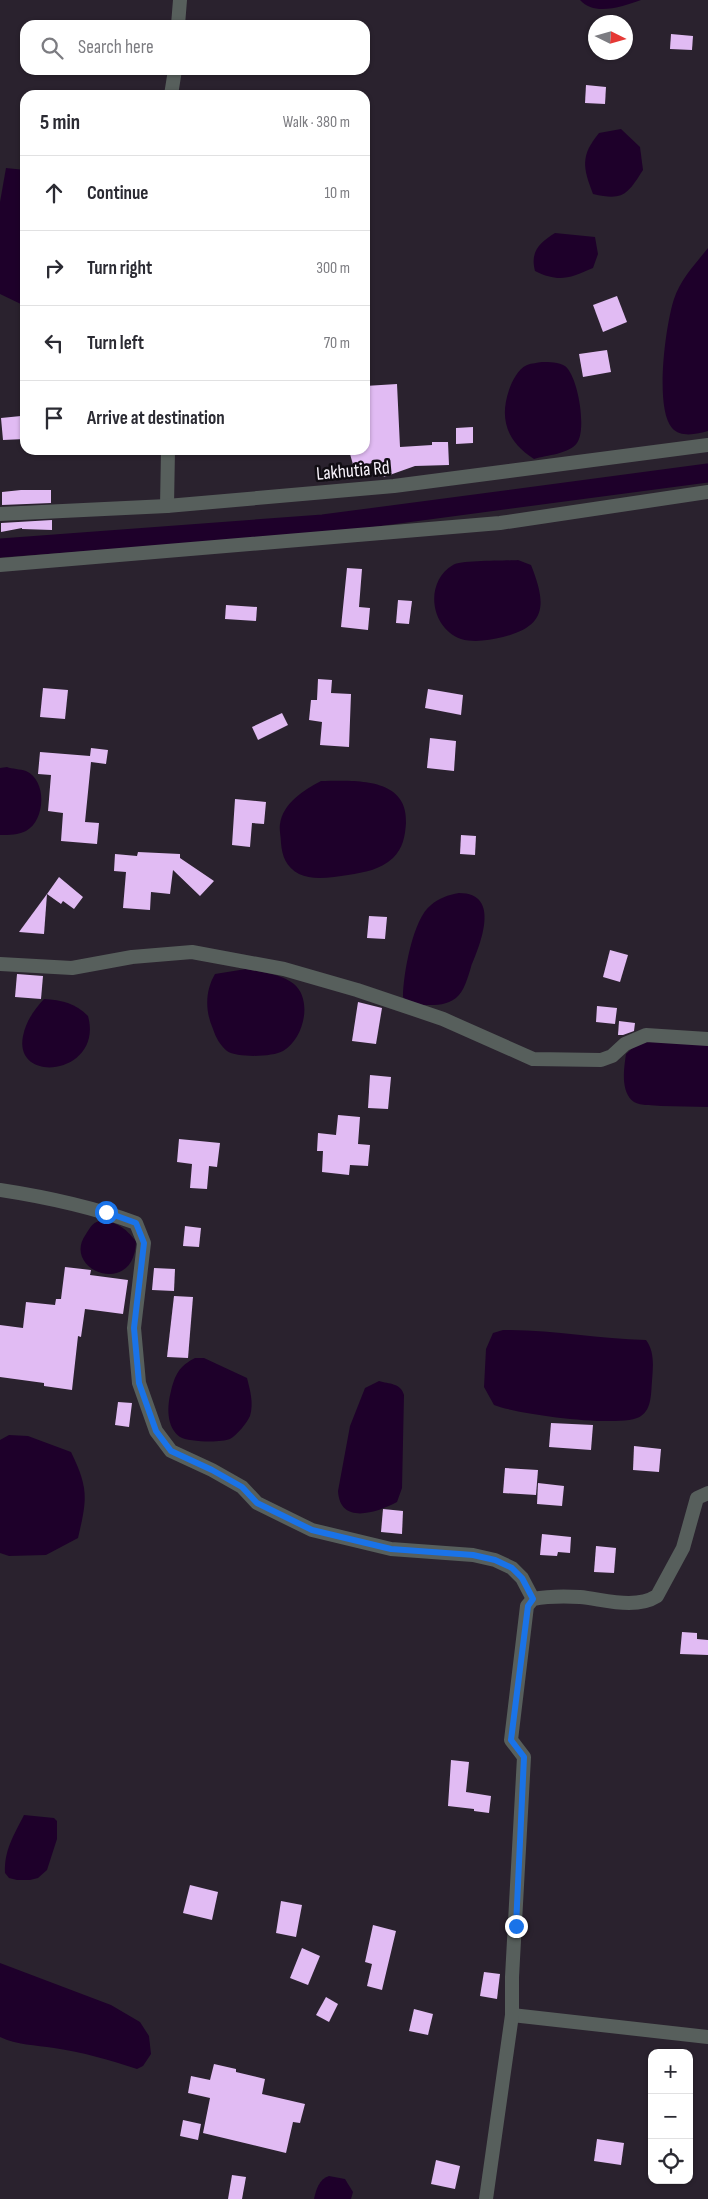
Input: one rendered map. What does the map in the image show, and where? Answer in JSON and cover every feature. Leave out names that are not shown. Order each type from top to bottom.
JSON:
[{"type":"street","points":[[178,20],[180,0]]},
{"type":"street","points":[[172,90],[173,75]]},
{"type":"street","name":"Lakhutia Rd","points":[[0,514],[167,506],[394,486],[708,445]]},
{"type":"street","points":[[167,506],[168,455]]},
{"type":"street","points":[[0,565],[500,523],[708,492]]},
{"type":"street","points":[[0,964],[72,968],[132,957],[192,952],[284,969],[357,990],[443,1019],[533,1059],[602,1060],[612,1056],[625,1044],[646,1035],[708,1039]]},
{"type":"street","points":[[0,1190],[45,1197],[106,1212],[136,1223],[144,1243],[134,1328],[139,1383],[156,1431],[171,1451],[212,1470],[242,1487],[257,1503],[312,1530],[391,1549],[473,1555],[495,1560],[512,1568],[522,1578],[533,1599]]},
{"type":"street","points":[[486,2199],[512,2015],[512,1977],[524,1757],[511,1740],[528,1606],[533,1599],[548,1596],[631,1603],[650,1600],[657,1596],[683,1548],[697,1498],[708,1493]]},
{"type":"street","points":[[512,2015],[708,2037]]},
{"type":"shaded area","points":[[580,0],[641,0],[618,7],[601,9],[586,5]]},
{"type":"shaded area","points":[[621,129],[640,147],[643,170],[633,185],[623,194],[611,197],[593,194],[585,169],[586,156],[589,149],[599,133]]},
{"type":"shaded area","points":[[6,168],[20,169],[20,304],[0,294],[0,202]]},
{"type":"shaded area","points":[[555,233],[595,237],[598,254],[593,268],[564,278],[551,277],[535,271],[534,258],[537,249],[544,240]]},
{"type":"shaded area","points":[[708,248],[708,431],[684,434],[672,428],[667,417],[663,384],[665,345],[674,299],[680,285]]},
{"type":"shaded area","points":[[542,362],[560,364],[565,366],[570,372],[580,403],[581,426],[577,443],[569,450],[534,459],[517,445],[512,437],[505,420],[505,411],[509,390],[518,372],[527,365]]},
{"type":"shaded area","points":[[518,560],[531,565],[541,602],[540,611],[536,619],[528,626],[503,637],[477,641],[461,639],[443,625],[437,615],[434,604],[435,593],[438,582],[453,565],[473,561]]},
{"type":"shaded area","points":[[7,767],[26,771],[33,776],[41,791],[40,810],[33,826],[26,831],[11,835],[0,835],[0,768]]},
{"type":"shaded area","points":[[321,781],[376,784],[388,789],[398,797],[404,808],[406,823],[403,842],[393,858],[372,870],[330,877],[317,878],[305,876],[291,868],[284,857],[282,848],[280,826],[282,816],[295,798]]},
{"type":"shaded area","points":[[459,893],[472,895],[480,901],[484,911],[484,922],[479,946],[465,984],[459,995],[446,1003],[416,1005],[410,1003],[403,997],[403,987],[410,948],[419,922],[431,905],[444,897]]},
{"type":"shaded area","points":[[246,969],[284,978],[294,984],[300,991],[303,1000],[304,1019],[296,1038],[283,1051],[271,1055],[239,1055],[227,1051],[215,1035],[210,1022],[207,1001],[209,987],[215,974]]},
{"type":"shaded area","points":[[44,999],[68,1003],[88,1016],[89,1036],[83,1051],[72,1061],[58,1066],[43,1067],[31,1062],[24,1052],[23,1036],[26,1025]]},
{"type":"shaded area","points":[[654,1040],[708,1044],[708,1107],[644,1105],[634,1102],[630,1098],[624,1080],[626,1054],[639,1042]]},
{"type":"shaded area","points":[[99,1221],[111,1222],[120,1226],[136,1241],[132,1259],[124,1269],[113,1274],[101,1273],[90,1267],[83,1258],[81,1247],[86,1234],[93,1224]]},
{"type":"shaded area","points":[[503,1330],[539,1331],[646,1340],[651,1350],[653,1365],[651,1395],[645,1413],[631,1420],[593,1421],[546,1416],[494,1405],[484,1387],[486,1349],[493,1333]]},
{"type":"shaded area","points":[[195,1358],[204,1358],[247,1378],[252,1401],[250,1416],[242,1429],[230,1439],[197,1441],[184,1439],[175,1433],[172,1428],[168,1410],[174,1380],[181,1368]]},
{"type":"shaded area","points":[[379,1381],[397,1386],[404,1395],[402,1488],[397,1502],[371,1512],[353,1512],[345,1509],[340,1502],[338,1491],[350,1426],[365,1388]]},
{"type":"shaded area","points":[[9,1435],[28,1436],[71,1452],[81,1476],[85,1494],[78,1538],[46,1555],[9,1556],[0,1553],[0,1440]]},
{"type":"shaded area","points":[[24,1815],[54,1818],[57,1821],[57,1839],[47,1870],[38,1878],[17,1880],[9,1878],[5,1873],[5,1865],[10,1843]]},
{"type":"shaded area","points":[[0,1963],[111,2005],[140,2022],[149,2036],[151,2054],[143,2066],[137,2069],[85,2054],[20,2043],[0,2037]]},
{"type":"shaded area","points":[[329,2176],[345,2179],[353,2192],[351,2199],[314,2199],[320,2182]]},
{"type":"building","points":[[671,34],[693,36],[692,50],[670,49]]},
{"type":"building","points":[[586,85],[606,87],[605,104],[585,103]]},
{"type":"building","points":[[617,296],[627,322],[603,332],[593,305]]},
{"type":"building","points":[[607,350],[611,372],[583,377],[579,354]]},
{"type":"building","points":[[397,384],[400,447],[432,445],[432,442],[448,442],[449,465],[415,466],[384,477],[379,461],[354,468],[350,455],[370,455],[370,386]]},
{"type":"building","points":[[20,416],[20,439],[3,440],[1,418]]},
{"type":"building","points":[[473,427],[473,443],[456,444],[456,428]]},
{"type":"building","points":[[51,490],[51,503],[2,505],[2,492]]},
{"type":"building","points":[[52,520],[52,530],[22,528],[1,532],[1,523]]},
{"type":"building","points":[[347,568],[362,569],[359,607],[370,608],[368,630],[341,627]]},
{"type":"building","points":[[398,600],[412,601],[409,624],[396,623]]},
{"type":"building","points":[[226,605],[257,607],[256,621],[225,619]]},
{"type":"building","points":[[318,679],[332,680],[331,693],[351,694],[349,747],[320,745],[322,722],[309,720],[311,700],[317,700]]},
{"type":"building","points":[[43,688],[68,690],[65,719],[40,717]]},
{"type":"building","points":[[428,689],[463,695],[461,715],[425,708]]},
{"type":"building","points":[[282,713],[288,725],[258,740],[252,727]]},
{"type":"building","points":[[430,738],[456,741],[454,771],[427,768]]},
{"type":"building","points":[[91,748],[108,750],[106,764],[91,762],[85,822],[99,823],[97,844],[61,841],[63,813],[48,811],[51,775],[38,774],[40,752],[90,756]]},
{"type":"building","points":[[235,799],[266,802],[264,824],[252,823],[250,847],[232,845]]},
{"type":"building","points":[[461,835],[476,836],[475,855],[460,854]]},
{"type":"building","points":[[138,852],[180,854],[180,858],[214,881],[200,896],[173,870],[170,894],[151,892],[150,910],[123,908],[126,872],[114,871],[115,854],[137,856]]},
{"type":"building","points":[[59,877],[83,897],[74,909],[63,901],[61,904],[47,894]]},
{"type":"building","points":[[47,894],[44,934],[19,932]]},
{"type":"building","points":[[369,916],[387,917],[385,939],[367,938]]},
{"type":"building","points":[[610,950],[628,955],[620,982],[603,977]]},
{"type":"building","points":[[17,974],[43,976],[41,999],[15,997]]},
{"type":"building","points":[[358,1002],[382,1008],[376,1044],[352,1041]]},
{"type":"building","points":[[597,1006],[617,1008],[615,1024],[596,1022]]},
{"type":"building","points":[[619,1021],[635,1023],[634,1031],[618,1035]]},
{"type":"building","points":[[370,1075],[391,1077],[388,1109],[368,1108]]},
{"type":"building","points":[[338,1115],[360,1117],[358,1144],[370,1145],[368,1166],[350,1165],[349,1175],[322,1172],[323,1151],[317,1151],[318,1133],[336,1135]]},
{"type":"building","points":[[179,1139],[220,1143],[217,1167],[209,1166],[207,1189],[190,1188],[192,1164],[177,1162]]},
{"type":"building","points":[[185,1226],[201,1228],[199,1247],[183,1246]]},
{"type":"building","points":[[65,1267],[91,1270],[90,1275],[128,1280],[123,1314],[85,1309],[81,1337],[78,1336],[72,1390],[44,1386],[44,1383],[0,1377],[0,1325],[23,1328],[26,1302],[55,1305],[56,1299],[61,1299]]},
{"type":"building","points":[[154,1268],[175,1269],[174,1291],[152,1290]]},
{"type":"building","points":[[174,1296],[193,1297],[188,1358],[167,1357]]},
{"type":"building","points":[[118,1402],[132,1403],[129,1427],[115,1425]]},
{"type":"building","points":[[551,1423],[593,1425],[591,1450],[549,1447]]},
{"type":"building","points":[[634,1446],[661,1449],[659,1472],[633,1470]]},
{"type":"building","points":[[505,1468],[538,1470],[536,1495],[503,1493]]},
{"type":"building","points":[[538,1483],[564,1486],[562,1506],[537,1504]]},
{"type":"building","points":[[383,1509],[403,1511],[402,1534],[381,1532]]},
{"type":"building","points":[[542,1534],[571,1537],[570,1553],[558,1552],[557,1556],[540,1555]]},
{"type":"building","points":[[596,1546],[616,1548],[614,1573],[594,1572]]},
{"type":"building","points":[[682,1632],[697,1633],[697,1639],[708,1640],[708,1655],[680,1654]]},
{"type":"building","points":[[451,1760],[469,1762],[466,1792],[491,1796],[489,1813],[448,1806]]},
{"type":"building","points":[[190,1885],[218,1892],[212,1920],[183,1913]]},
{"type":"building","points":[[281,1901],[302,1905],[296,1937],[276,1933]]},
{"type":"building","points":[[373,1925],[396,1931],[382,1990],[367,1986],[372,1964],[365,1962]]},
{"type":"building","points":[[302,1948],[320,1956],[308,1985],[290,1978]]},
{"type":"building","points":[[484,1972],[500,1974],[497,1999],[480,1996]]},
{"type":"building","points":[[326,1997],[338,2004],[329,2022],[316,2015]]},
{"type":"building","points":[[414,2009],[433,2014],[428,2035],[409,2031]]},
{"type":"building","points":[[214,2064],[265,2079],[262,2094],[305,2104],[300,2123],[293,2122],[286,2153],[203,2133],[210,2098],[188,2093],[191,2076],[210,2080]]},
{"type":"building","points":[[183,2120],[201,2124],[198,2140],[180,2136]]},
{"type":"building","points":[[597,2139],[624,2143],[621,2165],[594,2161]]},
{"type":"building","points":[[436,2160],[460,2166],[455,2189],[431,2184]]},
{"type":"building","points":[[232,2175],[246,2177],[242,2199],[228,2199]]},
{"type":"waterway","points":[[0,548],[323,524],[708,473]]},
{"type":"route","points":[[106,1212],[136,1223],[144,1243],[134,1328],[139,1383],[156,1431],[171,1451],[212,1470],[242,1487],[257,1503],[312,1530],[391,1549],[473,1555],[495,1560],[512,1568],[522,1578],[533,1599],[528,1606],[511,1740],[524,1757],[516,1926]]}]
